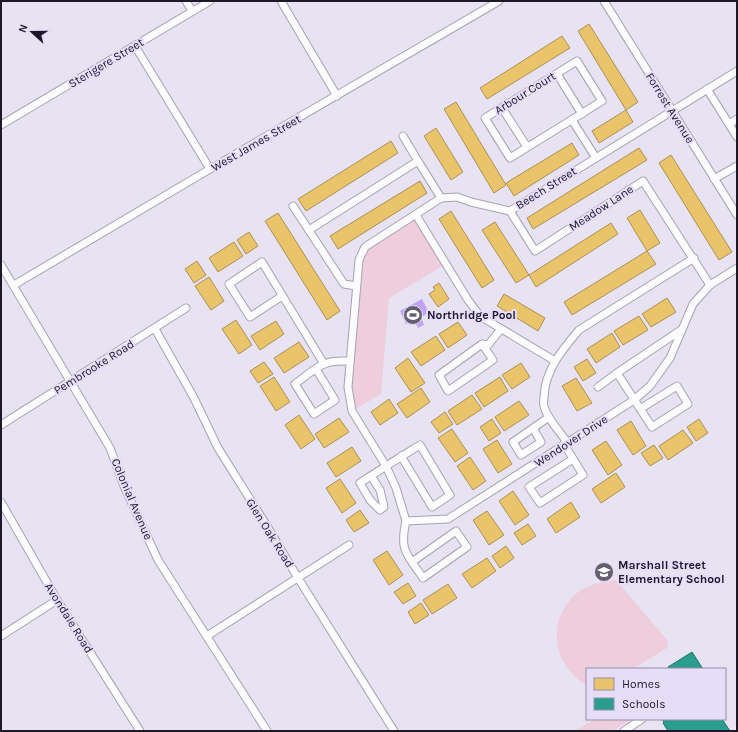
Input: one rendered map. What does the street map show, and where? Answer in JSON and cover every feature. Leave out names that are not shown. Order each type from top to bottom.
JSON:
[{"type":"street","points":[[186,1],[192,11]]},
{"type":"street","name":"Sterigere Street","points":[[1,124],[210,1]]},
{"type":"street","points":[[280,1],[337,96]]},
{"type":"street","name":"West James Street","points":[[14,285],[499,1]]},
{"type":"street","name":"Forrest Avenue","points":[[604,1],[737,215]]},
{"type":"street","points":[[135,46],[210,169]]},
{"type":"street","name":"Arbour Court","points":[[577,61],[602,102],[510,158],[485,118],[502,108],[577,61]]},
{"type":"street","name":"Beech Street","points":[[441,198],[456,197],[510,211],[737,70]]},
{"type":"street","points":[[557,74],[582,114]]},
{"type":"street","points":[[707,89],[737,137]]},
{"type":"street","points":[[502,108],[528,147]]},
{"type":"street","points":[[729,124],[737,119]]},
{"type":"street","points":[[572,120],[596,158]]},
{"type":"street","points":[[403,136],[441,198],[365,247],[358,260],[348,387],[352,411],[386,466],[396,488],[406,521],[403,533],[403,546],[412,562],[422,578],[467,547],[456,530],[412,562]]},
{"type":"street","points":[[309,230],[418,161]]},
{"type":"street","points":[[714,179],[737,166]]},
{"type":"street","name":"Meadow Lane","points":[[510,211],[535,251],[643,181],[710,285]]},
{"type":"street","points":[[293,206],[344,284],[356,286]]},
{"type":"street","points":[[416,215],[468,300],[480,316],[555,362]]},
{"type":"street","points":[[573,459],[530,487],[540,503],[583,475],[544,406],[544,390],[547,375],[566,345],[579,330],[694,258]]},
{"type":"street","points":[[282,296],[250,317],[229,284],[262,262],[324,364]]},
{"type":"street","name":"Colonial Avenue","points":[[1,265],[110,448],[124,486],[158,560],[267,731]]},
{"type":"street","name":"Wendover Drive","points":[[406,521],[448,519],[634,400],[650,386],[670,358],[693,304],[710,285],[737,268]]},
{"type":"street","name":"Pembrooke Road","points":[[1,425],[186,308]]},
{"type":"street","name":"Glen Oak Road","points":[[155,329],[194,398],[218,448],[394,731]]},
{"type":"street","points":[[482,344],[493,360],[448,391],[439,375],[482,344],[488,345],[501,329]]},
{"type":"street","points":[[598,387],[681,330]]},
{"type":"street","points":[[316,369],[335,400],[314,414],[295,384],[316,369],[324,364],[339,361],[350,361]]},
{"type":"street","points":[[617,374],[634,400],[640,409],[652,427],[688,404],[677,386],[640,409]]},
{"type":"street","points":[[533,428],[549,417]]},
{"type":"street","points":[[371,476],[401,456],[420,445],[450,495],[432,507],[401,456]]},
{"type":"street","name":"Avondale Road","points":[[1,502],[57,600],[140,731]]},
{"type":"street","points":[[207,636],[349,545]]},
{"type":"street","points":[[1,636],[57,600]]},
{"type":"street","points":[[624,731],[640,720]]},
{"type":"shaded area","points":[[416,215],[446,264],[389,298],[381,394],[352,411],[348,387],[356,286],[365,247]]},
{"type":"shaded area","name":"Northridge Pool","points":[[422,299],[429,313],[421,317],[424,325],[418,328],[414,320],[406,324],[400,311]]},
{"type":"shaded area","points":[[616,580],[668,641],[667,648],[635,668],[586,668],[586,684],[572,674],[560,655],[557,635],[558,626],[560,616],[565,607],[578,592],[591,585]]},
{"type":"shaded area","points":[[593,720],[630,720],[613,731],[575,731]]},
{"type":"building: Homes","points":[[589,24],[638,102],[626,110],[578,31]]},
{"type":"building: Homes","points":[[562,36],[570,48],[487,99],[480,88]]},
{"type":"building: Homes","points":[[456,102],[506,185],[494,193],[444,109]]},
{"type":"building: Homes","points":[[626,110],[633,122],[599,143],[592,131]]},
{"type":"building: Homes","points":[[436,128],[463,172],[451,180],[424,136]]},
{"type":"building: Homes","points":[[391,141],[398,153],[306,211],[298,199]]},
{"type":"building: Homes","points":[[572,143],[579,155],[514,196],[506,183]]},
{"type":"building: Homes","points":[[639,148],[647,160],[533,229],[527,218]]},
{"type":"building: Homes","points":[[671,155],[732,252],[719,260],[659,163]]},
{"type":"building: Homes","points":[[420,181],[427,193],[338,249],[330,236]]},
{"type":"building: Homes","points":[[640,210],[660,243],[647,251],[627,218]]},
{"type":"building: Homes","points":[[451,211],[494,280],[482,288],[439,219]]},
{"type":"building: Homes","points":[[278,213],[340,311],[327,320],[265,221]]},
{"type":"building: Homes","points":[[495,222],[529,275],[516,283],[482,230]]},
{"type":"building: Homes","points":[[611,223],[618,234],[536,287],[529,275]]},
{"type":"building: Homes","points":[[249,232],[258,246],[246,254],[237,240]]},
{"type":"building: Homes","points":[[234,242],[243,256],[218,272],[209,258]]},
{"type":"building: Homes","points":[[647,251],[656,264],[572,315],[564,302]]},
{"type":"building: Homes","points":[[197,261],[206,275],[194,283],[185,269]]},
{"type":"building: Homes","points":[[209,277],[224,301],[211,310],[195,286]]},
{"type":"building: Homes","points":[[439,283],[449,299],[438,307],[429,294],[435,290],[433,287]]},
{"type":"building: Homes","points":[[504,294],[545,318],[538,331],[497,306]]},
{"type":"building: Homes","points":[[667,298],[676,312],[651,327],[642,314]]},
{"type":"building: Homes","points":[[639,316],[648,330],[623,345],[614,331]]},
{"type":"building: Homes","points":[[236,320],[252,345],[239,354],[222,329]]},
{"type":"building: Homes","points":[[276,321],[284,334],[260,350],[251,336]]},
{"type":"building: Homes","points":[[458,322],[467,335],[448,348],[439,334]]},
{"type":"building: Homes","points":[[612,333],[620,347],[596,363],[587,349]]},
{"type":"building: Homes","points":[[436,336],[445,350],[421,366],[411,352]]},
{"type":"building: Homes","points":[[299,342],[309,357],[284,373],[274,358]]},
{"type":"building: Homes","points":[[408,358],[425,383],[411,392],[395,368]]},
{"type":"building: Homes","points":[[587,359],[596,373],[583,381],[574,367]]},
{"type":"building: Homes","points":[[264,362],[273,374],[258,383],[250,371]]},
{"type":"building: Homes","points":[[521,363],[530,377],[512,389],[502,375]]},
{"type":"building: Homes","points":[[274,377],[290,402],[276,411],[260,386]]},
{"type":"building: Homes","points":[[500,377],[508,391],[484,407],[475,393]]},
{"type":"building: Homes","points":[[576,378],[592,403],[577,411],[562,386]]},
{"type":"building: Homes","points":[[421,388],[430,402],[407,418],[397,404]]},
{"type":"building: Homes","points":[[472,395],[482,409],[457,425],[448,411]]},
{"type":"building: Homes","points":[[389,399],[398,413],[380,425],[371,412]]},
{"type":"building: Homes","points":[[519,401],[529,415],[504,431],[495,417]]},
{"type":"building: Homes","points":[[445,412],[453,424],[439,433],[431,422]]},
{"type":"building: Homes","points":[[299,415],[315,439],[301,449],[285,425]]},
{"type":"building: Homes","points":[[339,418],[349,432],[324,448],[315,434]]},
{"type":"building: Homes","points":[[492,419],[501,433],[489,441],[480,427]]},
{"type":"building: Homes","points":[[699,419],[708,433],[696,441],[687,427]]},
{"type":"building: Homes","points":[[631,421],[646,446],[633,455],[617,430]]},
{"type":"building: Homes","points":[[452,429],[468,453],[455,462],[438,438]]},
{"type":"building: Homes","points":[[683,430],[693,443],[668,460],[659,446]]},
{"type":"building: Homes","points":[[497,440],[512,464],[498,473],[483,449]]},
{"type":"building: Homes","points":[[606,441],[622,465],[608,475],[592,450]]},
{"type":"building: Homes","points":[[654,445],[663,458],[650,466],[641,453]]},
{"type":"building: Homes","points":[[352,447],[361,461],[336,477],[327,463]]},
{"type":"building: Homes","points":[[470,457],[486,481],[473,490],[457,466]]},
{"type":"building: Homes","points":[[616,473],[625,487],[601,503],[592,489]]},
{"type":"building: Homes","points":[[340,479],[356,503],[342,513],[326,488]]},
{"type":"building: Homes","points":[[513,491],[529,515],[515,525],[499,501]]},
{"type":"building: Homes","points":[[571,502],[580,517],[556,533],[547,519]]},
{"type":"building: Homes","points":[[360,510],[369,523],[354,532],[346,520]]},
{"type":"building: Homes","points":[[487,511],[504,535],[489,545],[473,520]]},
{"type":"building: Homes","points":[[528,524],[536,536],[522,545],[514,533]]},
{"type":"building: Homes","points":[[506,546],[514,558],[500,568],[492,556]]},
{"type":"building: Homes","points":[[387,551],[403,575],[389,585],[373,560]]},
{"type":"building: Homes","points":[[487,558],[496,571],[472,588],[462,574]]},
{"type":"building: Homes","points":[[408,583],[416,596],[403,604],[394,592]]},
{"type":"building: Homes","points":[[448,584],[457,598],[432,614],[423,600]]},
{"type":"building: Homes","points":[[421,603],[429,615],[415,624],[408,612]]},
{"type":"building: Schools","points":[[692,652],[702,668],[668,668]]},
{"type":"building: Schools","points":[[663,720],[723,720],[730,731],[668,731],[663,723]]},
{"type":"place","name":"Northridge Pool","points":[[413,315]]},
{"type":"place","name":"Marshall Street Elementary School","points":[[604,572]]}]
